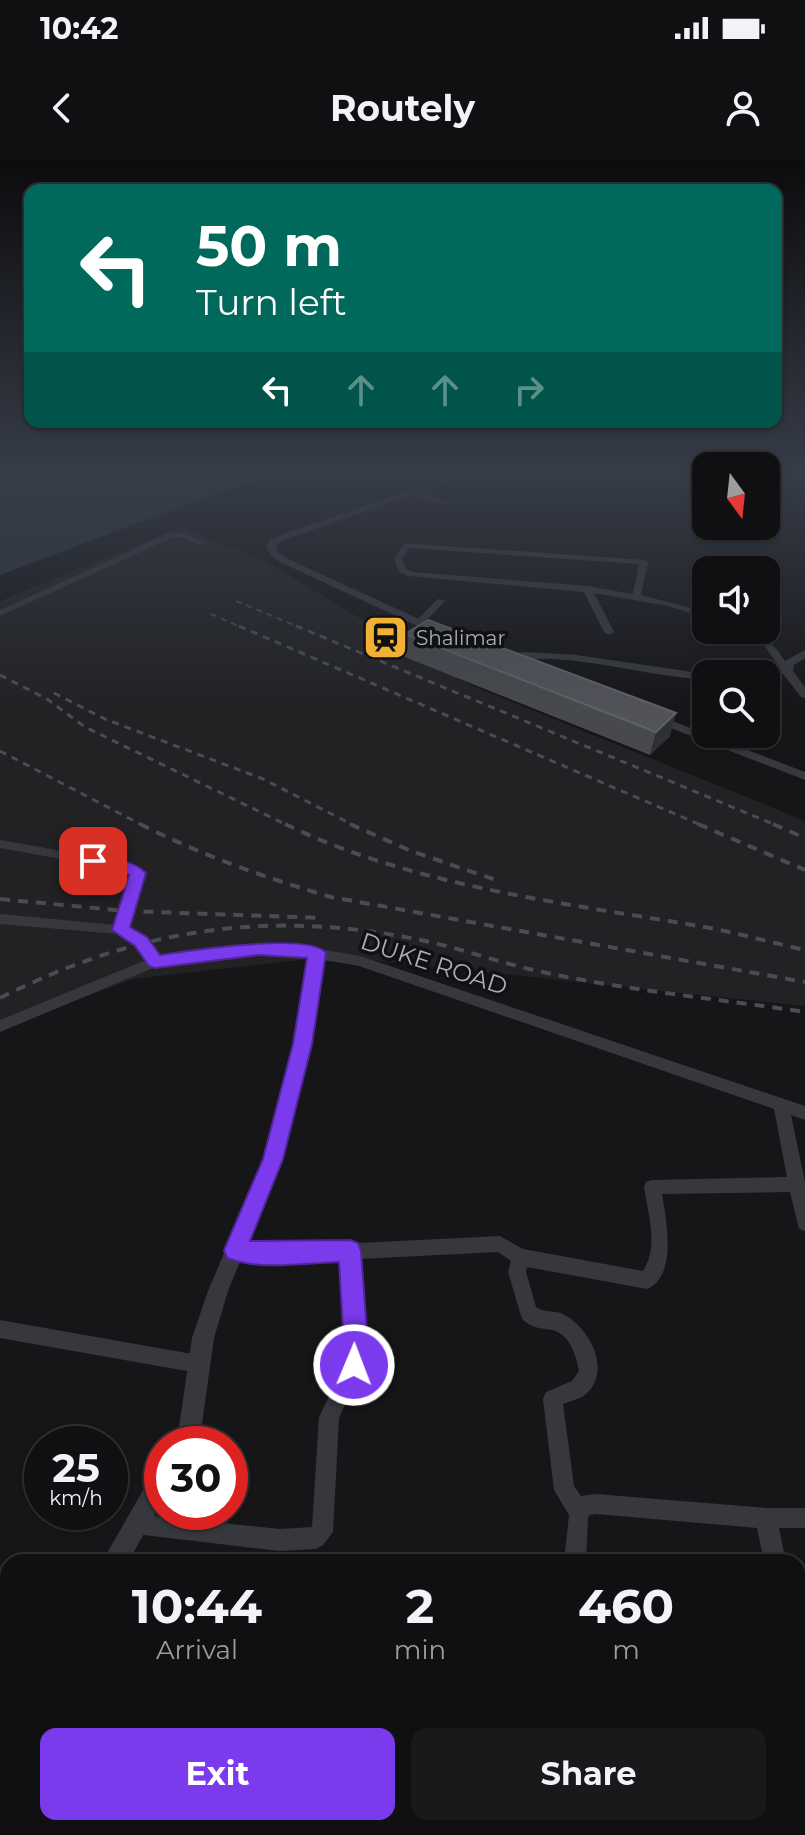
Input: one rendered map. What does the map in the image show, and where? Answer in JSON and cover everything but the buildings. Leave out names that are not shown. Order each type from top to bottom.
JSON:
[{"type":"street","points":[[0,613],[137,551]]},
{"type":"street","points":[[273,551],[285,561],[445,635]]},
{"type":"street","points":[[403,551],[398,559],[402,570],[411,574],[587,589],[637,596],[692,610]]},
{"type":"street","points":[[493,551],[644,562],[637,596]]},
{"type":"street","points":[[587,589],[609,632]]},
{"type":"street","points":[[419,623],[441,601]]},
{"type":"street","points":[[767,644],[805,695]]},
{"type":"street","points":[[485,653],[525,669]]},
{"type":"street","points":[[787,671],[789,663],[805,653]]},
{"type":"street","points":[[498,658],[519,654],[551,656],[692,676]]},
{"type":"street","points":[[780,672],[787,671]]},
{"type":"street","points":[[641,713],[805,776]]},
{"type":"street","points":[[0,844],[120,865],[138,873],[121,930]]},
{"type":"street","points":[[0,919],[121,930],[141,942],[155,962]]},
{"type":"street","name":"DUKE ROAD","points":[[0,1026],[155,962],[259,949],[317,953],[360,961],[805,1113]]},
{"type":"street","points":[[190,1426],[198,1364],[215,1303],[273,1159],[302,1044],[317,953]]},
{"type":"street","points":[[781,1104],[805,1223]]},
{"type":"street","points":[[235,1250],[284,1254],[500,1244],[520,1257],[647,1280],[658,1267],[660,1241],[652,1187],[797,1184]]},
{"type":"street","points":[[135,1524],[280,1540],[316,1538],[322,1532],[329,1417],[354,1365],[355,1356],[350,1251]]},
{"type":"street","points":[[520,1257],[517,1272],[528,1313],[537,1320],[560,1322],[583,1344],[589,1373],[579,1388],[553,1399],[564,1490],[580,1513]]},
{"type":"street","points":[[0,1329],[198,1364]]},
{"type":"street","points":[[576,1554],[583,1506],[596,1504],[766,1518],[805,1518]]},
{"type":"street","points":[[118,1554],[144,1509]]},
{"type":"street","points":[[766,1518],[773,1554]]},
{"type":"shaded area","points":[[0,551],[63,551],[0,575]]},
{"type":"shaded area","points":[[121,551],[241,551],[263,560],[473,686],[805,821],[805,1006],[334,956],[133,979],[15,1023],[0,1033],[0,601]]},
{"type":"railway","points":[[236,601],[301,628]]},
{"type":"railway","points":[[211,614],[243,628]]},
{"type":"railway","points":[[239,626],[703,826]]},
{"type":"railway","points":[[296,626],[778,826]]},
{"type":"railway","points":[[0,675],[47,699],[85,727],[289,826]]},
{"type":"railway","points":[[54,693],[105,719],[263,779],[355,826]]},
{"type":"railway","points":[[0,751],[142,825]]},
{"type":"railway","points":[[285,824],[335,846],[440,878],[494,891],[710,928],[805,950]]},
{"type":"railway","points":[[350,824],[411,851],[499,881]]},
{"type":"railway","points":[[698,824],[805,870]]},
{"type":"railway","points":[[773,824],[805,838]]},
{"type":"railway","points":[[142,825],[234,865],[331,897],[805,982]]},
{"type":"railway","points":[[0,899],[126,911],[323,918]]},
{"type":"railway","points":[[0,998],[53,974],[157,940],[263,926],[317,926],[430,942],[579,979],[805,1012]]},
{"type":"place","name":"Shalimar","points":[[385,638]]},
{"type":"route","points":[[93,861],[120,865],[138,873],[121,930],[141,942],[155,962],[259,949],[317,953],[302,1044],[273,1159],[235,1250],[269,1254],[350,1251],[356,1346],[354,1365]]}]
